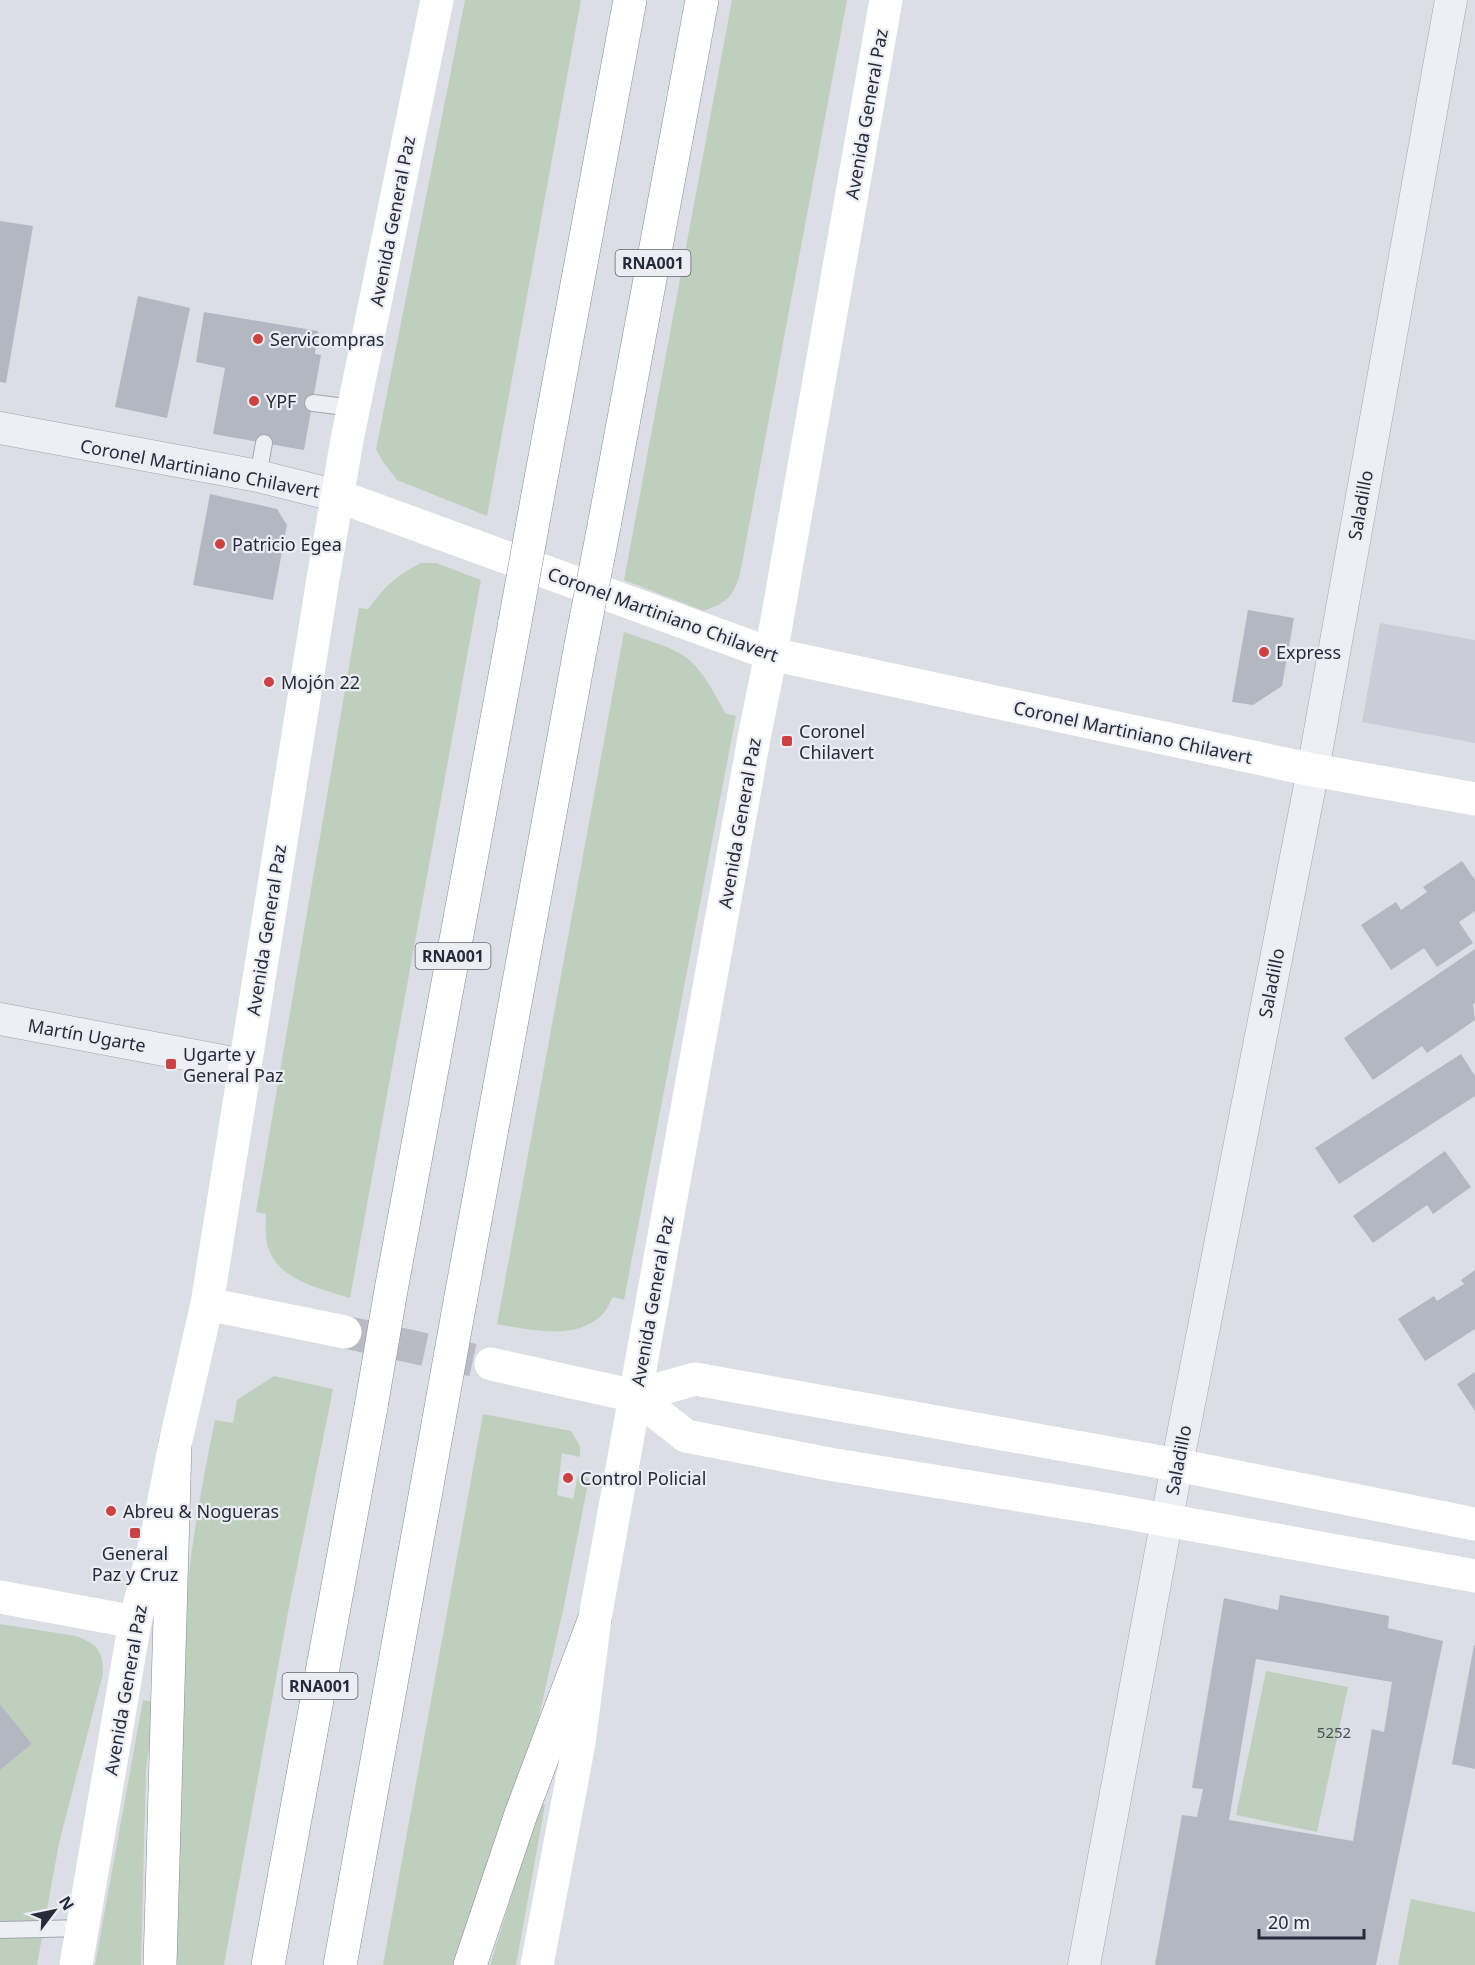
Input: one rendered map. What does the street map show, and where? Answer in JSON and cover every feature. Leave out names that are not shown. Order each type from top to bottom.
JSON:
[{"type":"main road","name":"Avenida General Paz","points":[[76,1965],[135,1622],[157,1536],[207,1304],[338,496],[437,0]]},
{"type":"main road","name":"RNA001","points":[[268,1965],[630,0]]},
{"type":"main road","name":"RNA001","points":[[340,1965],[581,645],[702,0]]},
{"type":"main road","name":"Avenida General Paz","points":[[537,1965],[579,1743],[596,1618],[635,1396],[771,654],[886,0]]},
{"type":"main road","name":"Coronel Martiniano Chilavert","points":[[338,496],[771,654],[1313,770],[1475,799]]},
{"type":"main road","points":[[207,1304],[345,1332]]},
{"type":"main road","points":[[491,1364],[635,1396],[686,1436],[829,1464],[1167,1520],[1475,1576]]},
{"type":"main road","points":[[635,1396],[695,1379],[1177,1465],[1475,1524]]},
{"type":"main road","points":[[160,1965],[175,1444]]},
{"type":"main road","points":[[0,1597],[135,1622]]},
{"type":"main road","points":[[470,1965],[521,1814],[596,1618]]},
{"type":"street","name":"Saladillo","points":[[1084,1965],[1177,1465],[1313,770],[1450,0]]},
{"type":"street","points":[[1466,0],[1475,2]]},
{"type":"street","name":"Coronel Martiniano Chilavert","points":[[0,428],[258,476],[338,496]]},
{"type":"street","name":"Martín Ugarte","points":[[0,1019],[244,1065]]},
{"type":"lane","points":[[313,403],[354,408]]},
{"type":"lane","points":[[258,476],[264,443]]},
{"type":"lane","points":[[0,1930],[84,1928]]},
{"type":"shaded area","points":[[1380,623],[1475,640],[1475,743],[1362,722]]},
{"type":"green space","points":[[465,0],[581,0],[487,516],[397,480],[376,449]]},
{"type":"green space","points":[[732,0],[847,0],[740,574],[728,598],[704,611],[624,580]]},
{"type":"green space","points":[[421,563],[436,563],[481,580],[350,1298],[300,1281],[279,1266],[267,1243],[266,1214],[256,1212],[359,608],[368,609],[392,582]]},
{"type":"green space","points":[[624,632],[668,648],[688,659],[706,680],[725,713],[736,716],[624,1300],[613,1297],[603,1314],[580,1328],[567,1331],[538,1331],[497,1324]]},
{"type":"green space","points":[[274,1376],[333,1389],[288,1612],[224,1965],[175,1965],[177,1773],[181,1677],[193,1541],[215,1420],[233,1423],[237,1400]]},
{"type":"green space","points":[[483,1414],[571,1431],[580,1446],[580,1457],[562,1453],[557,1495],[573,1499],[578,1475],[589,1478],[564,1606],[537,1725],[458,1965],[383,1965]]},
{"type":"green space","points":[[0,1624],[76,1636],[94,1645],[100,1654],[103,1666],[103,1674],[59,1843],[37,1965],[0,1965],[0,1770],[32,1744],[0,1704]]},
{"type":"green space","points":[[1266,1671],[1348,1687],[1317,1832],[1236,1815]]},
{"type":"green space","points":[[143,1700],[156,1702],[146,1769],[141,1965],[95,1965]]},
{"type":"green space","points":[[540,1803],[545,1805],[516,1965],[490,1965]]},
{"type":"green space","points":[[1411,1899],[1475,1912],[1475,1965],[1398,1965]]},
{"type":"building","points":[[0,221],[33,226],[6,383],[0,382]]},
{"type":"building","points":[[138,296],[190,308],[167,418],[115,407]]},
{"type":"building","points":[[204,312],[318,331],[315,354],[321,355],[304,450],[213,434],[225,368],[196,362]]},
{"type":"building","points":[[210,494],[277,509],[287,525],[273,600],[193,585]]},
{"type":"building","name":"Express","points":[[1248,610],[1294,618],[1282,686],[1253,705],[1232,702]]},
{"type":"building","points":[[1462,861],[1475,880],[1475,911],[1459,922],[1473,943],[1437,967],[1424,948],[1391,970],[1361,925],[1396,902],[1401,910],[1427,892],[1423,887]]},
{"type":"building","points":[[1475,949],[1475,1003],[1473,1004],[1475,1020],[1427,1053],[1422,1046],[1373,1080],[1344,1038]]},
{"type":"building","points":[[1461,1054],[1475,1076],[1475,1096],[1339,1184],[1315,1148]]},
{"type":"building","points":[[1445,1151],[1471,1187],[1433,1214],[1427,1205],[1373,1243],[1353,1216]]},
{"type":"building","points":[[1475,1270],[1475,1329],[1425,1361],[1398,1319],[1434,1296],[1437,1301],[1464,1284],[1461,1280]]},
{"type":"building","points":[[1475,1372],[1475,1411],[1457,1384]]},
{"type":"building","points":[[1280,1595],[1389,1616],[1388,1628],[1443,1641],[1376,1965],[1155,1965],[1182,1815],[1197,1817],[1203,1789],[1192,1788],[1224,1598],[1278,1610]],"holes":[[[1256,1659],[1392,1682],[1384,1732],[1372,1729],[1353,1841],[1229,1820]]]},
{"type":"building","points":[[1475,1645],[1475,1769],[1452,1764]]},
{"type":"building","points":[[0,1704],[32,1744],[0,1770]]},
{"type":"tunnel","points":[[345,1332],[491,1364]]},
{"type":"place","name":"Servicompras","points":[[258,339]]},
{"type":"place","name":"YPF","points":[[254,401]]},
{"type":"place","name":"Patricio Egea","points":[[220,544]]},
{"type":"place","name":"Express","points":[[1264,652]]},
{"type":"place","name":"Mojón 22","points":[[269,682]]},
{"type":"place","name":"Coronel Chilavert","points":[[787,741]]},
{"type":"place","name":"Ugarte y General Paz","points":[[171,1064]]},
{"type":"place","name":"Control Policial","points":[[568,1478]]},
{"type":"place","name":"Abreu & Nogueras","points":[[111,1511]]},
{"type":"place","name":"General Paz y Cruz","points":[[135,1533]]}]
